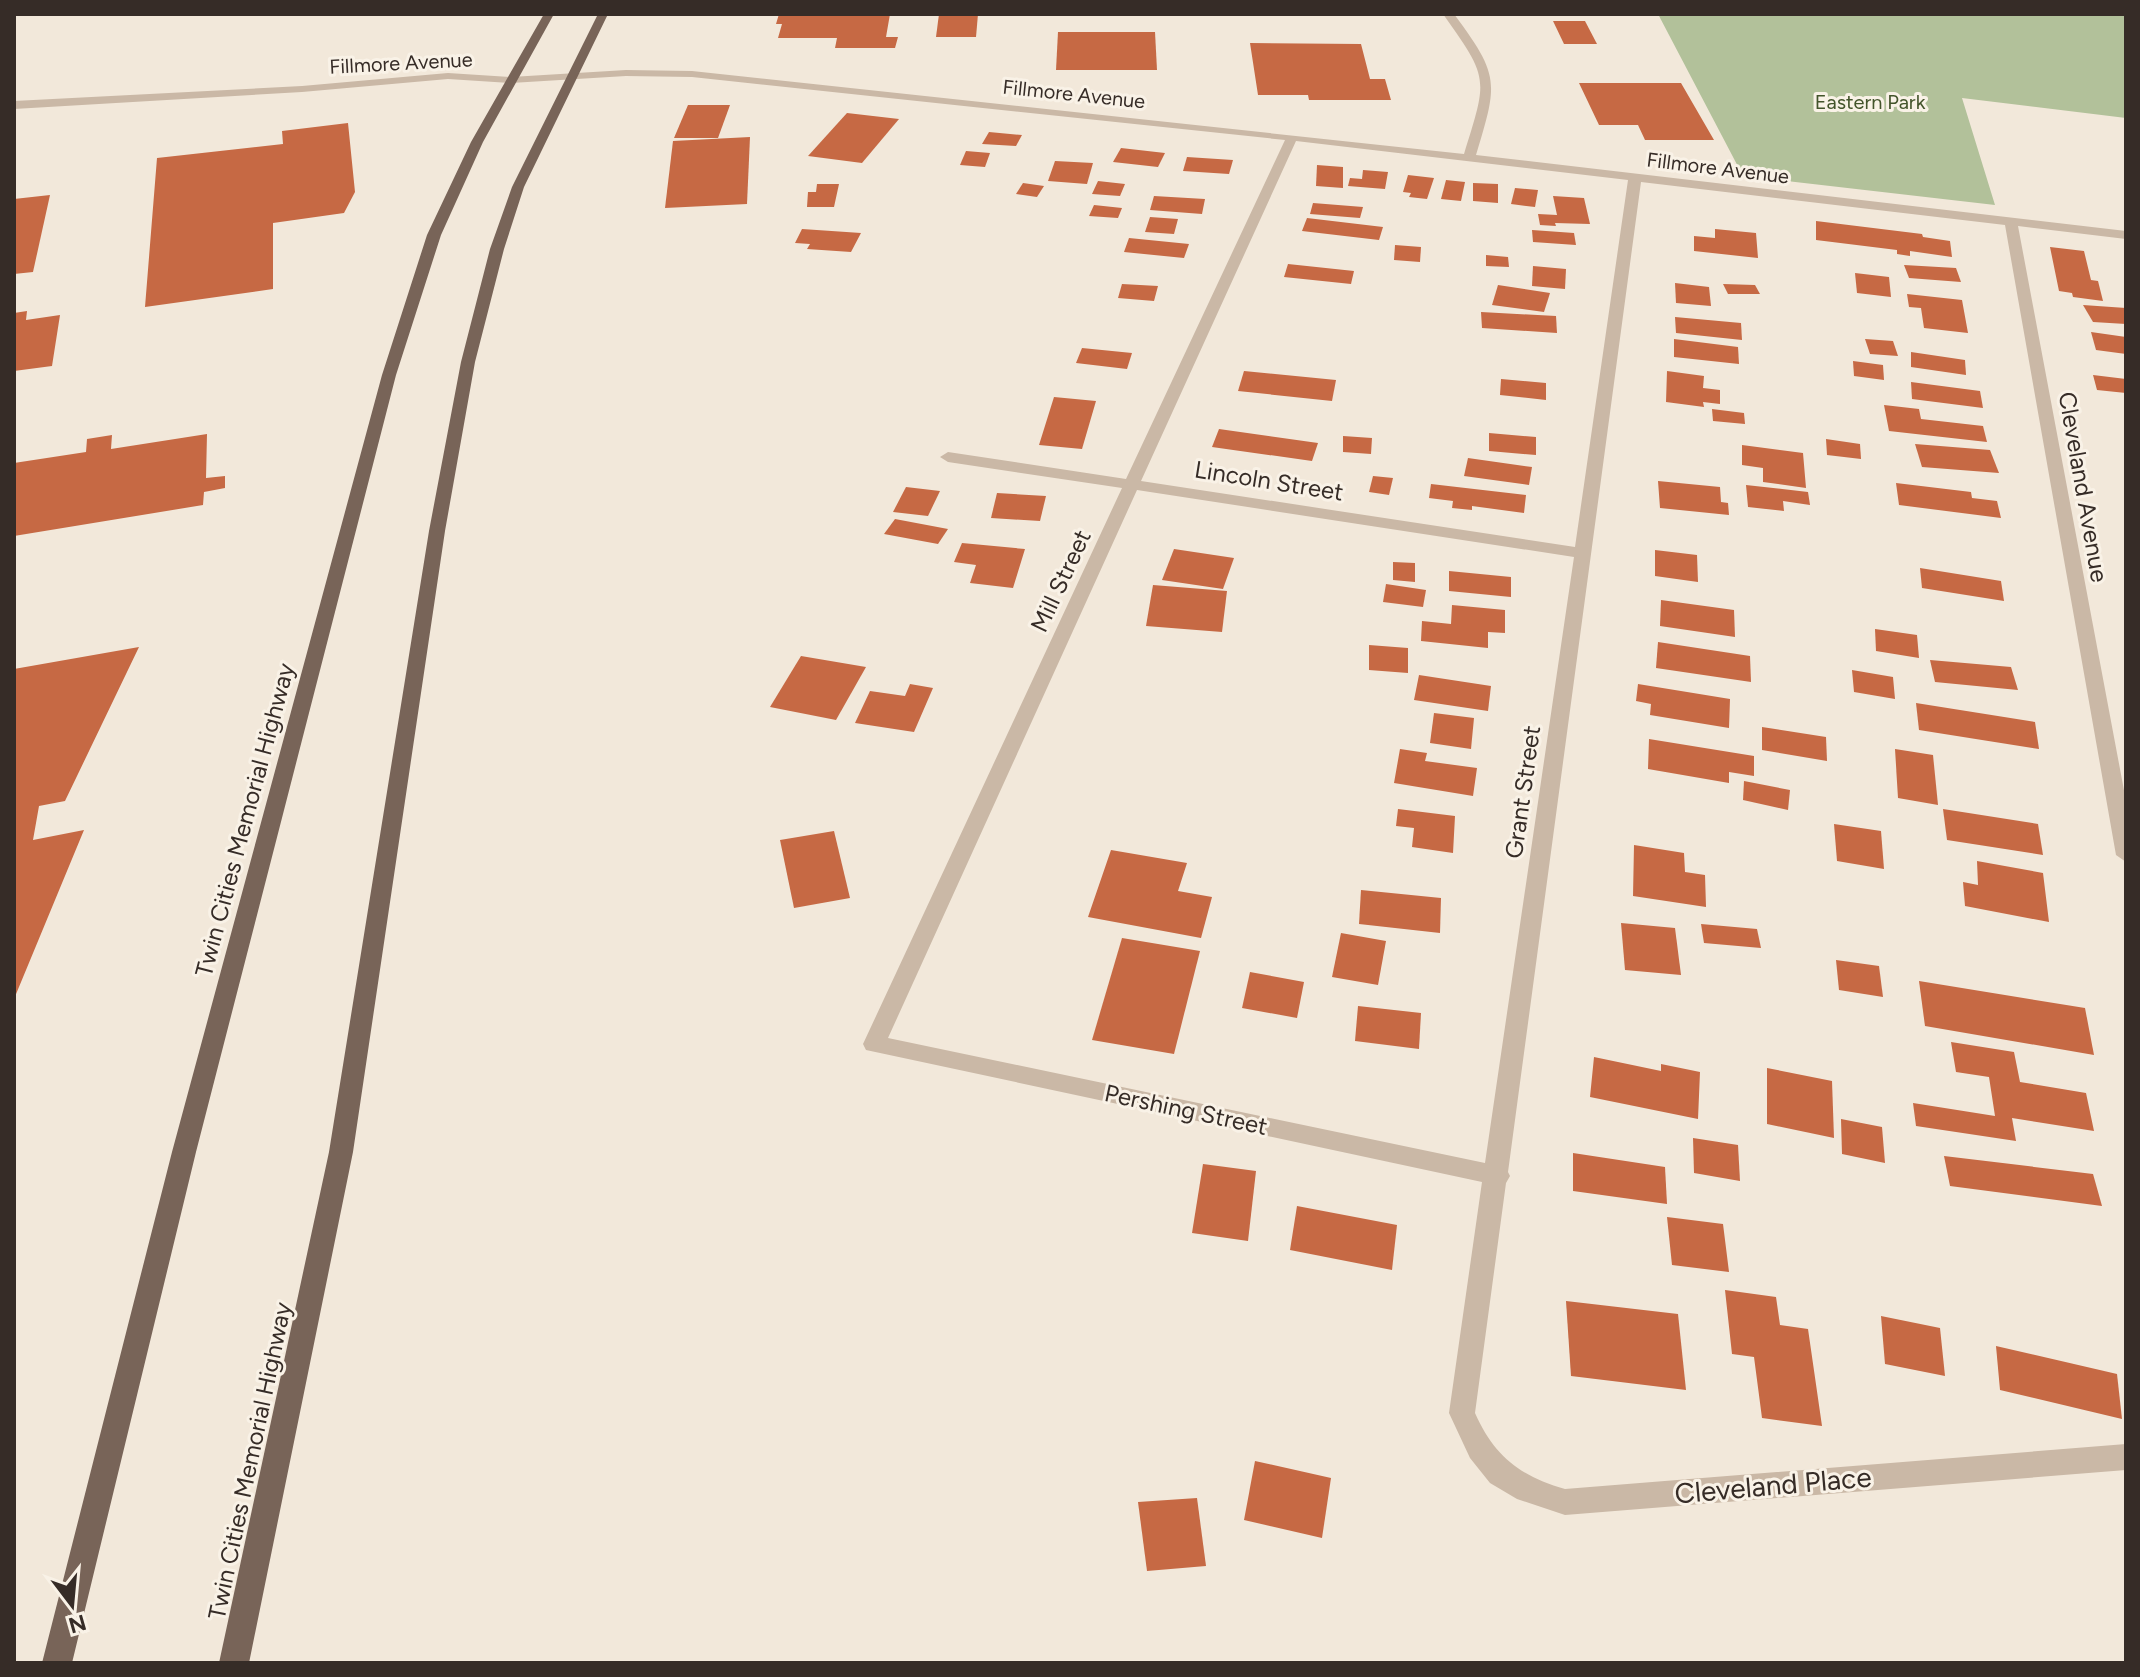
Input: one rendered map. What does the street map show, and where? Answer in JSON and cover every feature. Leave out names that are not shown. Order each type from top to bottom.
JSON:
[{"type":"main road","name":"Twin Cities Memorial Highway","points":[[57,1663],[184,1152],[389,375],[434,235],[477,142],[549,14]]},
{"type":"main road","name":"Twin Cities Memorial Highway","points":[[234,1663],[341,1152],[437,531],[468,362],[497,249],[518,187],[603,14]]},
{"type":"street","points":[[1448,14],[1482,61],[1487,76],[1488,90],[1469,158]]},
{"type":"street","name":"Fillmore Avenue","points":[[14,105],[302,89],[439,90],[511,80],[573,76],[692,74],[1292,137],[2126,235]]},
{"type":"street","name":"Mill Street","points":[[874,1044],[1292,137]]},
{"type":"street","name":"Grant Street","points":[[1462,1413],[1498,1176],[1635,178]]},
{"type":"street","name":"Cleveland Avenue","points":[[2011,222],[2126,855]]},
{"type":"street","name":"Lincoln Street","points":[[948,457],[1582,553]]},
{"type":"street","name":"Pershing Street","points":[[874,1044],[1498,1176]]},
{"type":"street","name":"Cleveland Place","points":[[1462,1413],[1475,1447],[1497,1473],[1529,1493],[1565,1502],[2126,1457]]},
{"type":"green space","name":"Eastern Park","points":[[1658,14],[2126,14],[2126,118],[1962,98],[1995,205],[1743,176]]},
{"type":"building","points":[[779,14],[890,14],[886,37],[898,37],[895,48],[835,48],[837,38],[778,38],[782,24],[776,24]]},
{"type":"building","points":[[939,14],[978,14],[976,37],[936,37]]},
{"type":"building","points":[[1553,21],[1585,21],[1597,44],[1564,44]]},
{"type":"building","points":[[1058,32],[1155,32],[1157,70],[1056,70]]},
{"type":"building","points":[[1250,43],[1361,44],[1370,79],[1385,79],[1391,100],[1309,100],[1308,95],[1258,95]]},
{"type":"building","points":[[1579,83],[1681,83],[1714,140],[1645,140],[1638,125],[1599,125]]},
{"type":"building","points":[[688,105],[730,105],[718,138],[674,138]]},
{"type":"building","points":[[847,113],[899,119],[862,163],[808,156]]},
{"type":"building","points":[[348,123],[355,192],[344,213],[273,223],[273,289],[145,307],[157,158],[283,144],[282,131]]},
{"type":"building","points":[[989,132],[1022,135],[1016,146],[982,144]]},
{"type":"building","points":[[750,137],[747,204],[665,208],[673,141]]},
{"type":"building","points":[[1121,148],[1165,153],[1158,167],[1113,162]]},
{"type":"building","points":[[966,151],[990,153],[985,167],[960,165]]},
{"type":"building","points":[[1187,157],[1233,160],[1229,174],[1183,171]]},
{"type":"building","points":[[1055,161],[1093,163],[1087,184],[1048,181]]},
{"type":"building","points":[[1317,165],[1343,167],[1343,188],[1316,186]]},
{"type":"building","points":[[1363,170],[1388,172],[1385,189],[1348,186],[1350,178],[1362,179]]},
{"type":"building","points":[[1408,175],[1434,178],[1427,199],[1409,197],[1411,193],[1403,192]]},
{"type":"building","points":[[1446,180],[1465,182],[1461,201],[1441,199]]},
{"type":"building","points":[[1098,181],[1125,184],[1120,196],[1092,194]]},
{"type":"building","points":[[1023,183],[1044,186],[1037,197],[1016,194]]},
{"type":"building","points":[[1473,183],[1498,184],[1498,203],[1473,201]]},
{"type":"building","points":[[817,184],[839,184],[834,207],[807,207],[808,192],[816,192]]},
{"type":"building","points":[[1515,188],[1538,190],[1535,207],[1511,204]]},
{"type":"building","points":[[50,195],[33,272],[14,274],[14,199]]},
{"type":"building","points":[[1154,196],[1205,199],[1202,214],[1150,210]]},
{"type":"building","points":[[1553,196],[1584,198],[1590,224],[1540,225],[1538,214],[1557,215]]},
{"type":"building","points":[[1313,203],[1363,207],[1360,218],[1310,214]]},
{"type":"building","points":[[1094,205],[1122,208],[1118,218],[1089,216]]},
{"type":"building","points":[[1150,217],[1178,219],[1174,234],[1145,232]]},
{"type":"building","points":[[1307,218],[1383,227],[1379,240],[1302,231]]},
{"type":"building","points":[[1816,221],[1922,234],[1923,237],[1950,241],[1952,257],[1910,251],[1910,256],[1897,254],[1897,250],[1816,240]]},
{"type":"building","points":[[802,229],[861,233],[851,252],[807,249],[810,244],[795,243]]},
{"type":"building","points":[[1715,229],[1756,233],[1758,258],[1694,251],[1694,236],[1715,238]]},
{"type":"building","points":[[1532,230],[1574,233],[1576,245],[1533,242]]},
{"type":"building","points":[[1129,238],[1189,244],[1184,258],[1124,252]]},
{"type":"building","points":[[1395,245],[1421,247],[1420,262],[1394,260]]},
{"type":"building","points":[[2050,247],[2084,251],[2091,280],[2098,281],[2103,301],[2073,297],[2072,293],[2059,291]]},
{"type":"building","points":[[1486,255],[1508,257],[1509,267],[1486,266]]},
{"type":"building","points":[[1288,264],[1354,271],[1351,284],[1284,277]]},
{"type":"building","points":[[1904,265],[1956,268],[1961,282],[1909,278]]},
{"type":"building","points":[[1533,266],[1566,269],[1565,289],[1532,286]]},
{"type":"building","points":[[1855,273],[1889,277],[1891,297],[1857,293]]},
{"type":"building","points":[[1675,283],[1709,287],[1711,306],[1676,303]]},
{"type":"building","points":[[1122,284],[1158,286],[1154,301],[1118,298]]},
{"type":"building","points":[[1723,284],[1755,285],[1760,294],[1728,294]]},
{"type":"building","points":[[1498,285],[1550,293],[1544,312],[1492,305]]},
{"type":"building","points":[[1907,294],[1962,300],[1968,333],[1924,328],[1921,308],[1909,307]]},
{"type":"building","points":[[2083,305],[2126,308],[2126,324],[2093,322]]},
{"type":"building","points":[[27,311],[26,320],[60,315],[52,366],[14,371],[14,313]]},
{"type":"building","points":[[1481,312],[1556,316],[1557,333],[1482,328]]},
{"type":"building","points":[[1675,317],[1741,323],[1742,340],[1676,333]]},
{"type":"building","points":[[2091,332],[2126,337],[2126,354],[2096,350]]},
{"type":"building","points":[[1674,339],[1738,347],[1739,364],[1674,357]]},
{"type":"building","points":[[1865,339],[1893,341],[1898,356],[1870,354]]},
{"type":"building","points":[[1082,348],[1132,353],[1127,369],[1076,363]]},
{"type":"building","points":[[1911,352],[1965,360],[1966,375],[1911,367]]},
{"type":"building","points":[[1853,361],[1883,365],[1884,380],[1854,376]]},
{"type":"building","points":[[1244,371],[1336,380],[1332,401],[1238,391]]},
{"type":"building","points":[[1667,371],[1704,376],[1703,388],[1720,390],[1720,404],[1703,402],[1704,407],[1666,402]]},
{"type":"building","points":[[2093,375],[2126,379],[2126,393],[2097,390]]},
{"type":"building","points":[[1501,379],[1546,383],[1546,400],[1500,395]]},
{"type":"building","points":[[1911,382],[1980,391],[1983,408],[1912,399]]},
{"type":"building","points":[[1054,397],[1096,401],[1082,449],[1039,445]]},
{"type":"building","points":[[1884,405],[1919,409],[1921,419],[1983,426],[1987,442],[1889,431]]},
{"type":"building","points":[[1712,409],[1744,413],[1745,424],[1713,421]]},
{"type":"building","points":[[1219,429],[1318,443],[1312,461],[1212,447]]},
{"type":"building","points":[[1489,433],[1536,437],[1536,455],[1489,451]]},
{"type":"building","points":[[207,434],[206,478],[225,476],[225,488],[204,492],[203,505],[14,536],[14,463],[86,452],[87,439],[112,435],[111,449]]},
{"type":"building","points":[[1343,436],[1372,438],[1371,454],[1343,452]]},
{"type":"building","points":[[1826,439],[1860,444],[1861,459],[1827,455]]},
{"type":"building","points":[[1915,444],[1990,450],[1999,473],[1922,467]]},
{"type":"building","points":[[1742,445],[1803,453],[1806,488],[1763,482],[1763,468],[1742,465]]},
{"type":"building","points":[[1468,458],[1532,467],[1529,485],[1464,476]]},
{"type":"building","points":[[1373,476],[1393,478],[1389,495],[1369,492]]},
{"type":"building","points":[[1658,481],[1720,487],[1721,502],[1728,503],[1729,515],[1660,508]]},
{"type":"building","points":[[1896,483],[1971,492],[1972,498],[1997,501],[2001,518],[1899,505]]},
{"type":"building","points":[[1431,484],[1526,495],[1524,513],[1472,506],[1472,510],[1452,508],[1453,501],[1429,498]]},
{"type":"building","points":[[1746,485],[1808,492],[1810,505],[1783,501],[1784,511],[1748,507]]},
{"type":"building","points":[[906,487],[940,491],[928,516],[893,512]]},
{"type":"building","points":[[997,493],[1046,496],[1040,521],[991,518]]},
{"type":"building","points":[[895,519],[948,529],[938,544],[884,534]]},
{"type":"building","points":[[962,543],[1025,549],[1013,588],[970,583],[976,565],[954,562]]},
{"type":"building","points":[[1174,549],[1234,558],[1223,589],[1162,580]]},
{"type":"building","points":[[1655,550],[1697,555],[1698,582],[1655,576]]},
{"type":"building","points":[[1393,562],[1415,563],[1415,582],[1393,580]]},
{"type":"building","points":[[1920,568],[2001,581],[2004,601],[1922,588]]},
{"type":"building","points":[[1449,571],[1511,577],[1511,597],[1449,591]]},
{"type":"building","points":[[1386,584],[1426,590],[1423,607],[1383,602]]},
{"type":"building","points":[[1153,585],[1227,591],[1222,632],[1146,626]]},
{"type":"building","points":[[1661,600],[1734,610],[1735,637],[1660,626]]},
{"type":"building","points":[[1452,605],[1505,610],[1505,633],[1488,632],[1488,648],[1421,641],[1422,621],[1451,624]]},
{"type":"building","points":[[1875,629],[1917,635],[1919,658],[1876,651]]},
{"type":"building","points":[[1658,642],[1750,656],[1751,682],[1656,668]]},
{"type":"building","points":[[1369,645],[1408,648],[1408,673],[1369,670]]},
{"type":"building","points":[[139,647],[65,801],[39,806],[33,840],[84,830],[14,999],[14,669]]},
{"type":"building","points":[[801,656],[866,667],[836,720],[770,707]]},
{"type":"building","points":[[1930,660],[2011,667],[2018,690],[1935,682]]},
{"type":"building","points":[[1852,670],[1893,677],[1895,699],[1854,692]]},
{"type":"building","points":[[1419,675],[1491,686],[1488,711],[1414,700]]},
{"type":"building","points":[[910,684],[933,688],[914,732],[855,723],[870,691],[905,696]]},
{"type":"building","points":[[1638,684],[1730,699],[1729,728],[1650,715],[1651,704],[1636,701]]},
{"type":"building","points":[[1916,703],[2035,722],[2039,749],[1919,730]]},
{"type":"building","points":[[1434,713],[1474,718],[1471,749],[1430,743]]},
{"type":"building","points":[[1762,727],[1826,737],[1827,761],[1762,750]]},
{"type":"building","points":[[1649,739],[1754,756],[1754,776],[1729,772],[1729,783],[1648,769]]},
{"type":"building","points":[[1400,749],[1427,753],[1425,761],[1477,768],[1473,796],[1394,783]]},
{"type":"building","points":[[1895,749],[1933,755],[1938,805],[1898,798]]},
{"type":"building","points":[[1744,781],[1790,790],[1788,810],[1743,800]]},
{"type":"building","points":[[1398,809],[1455,816],[1453,853],[1412,847],[1414,828],[1396,826]]},
{"type":"building","points":[[1943,809],[2038,824],[2043,855],[1947,840]]},
{"type":"building","points":[[1834,824],[1881,831],[1884,869],[1837,861]]},
{"type":"building","points":[[834,831],[850,898],[794,908],[780,840]]},
{"type":"building","points":[[1634,845],[1684,853],[1685,872],[1705,875],[1706,907],[1633,896]]},
{"type":"building","points":[[1111,850],[1187,863],[1178,891],[1212,897],[1201,938],[1088,917]]},
{"type":"building","points":[[1977,861],[2043,873],[2049,922],[1965,906],[1963,882],[1978,885]]},
{"type":"building","points":[[1361,890],[1441,898],[1440,933],[1359,924]]},
{"type":"building","points":[[1621,923],[1675,928],[1681,975],[1625,970]]},
{"type":"building","points":[[1701,924],[1757,929],[1761,948],[1704,943]]},
{"type":"building","points":[[1341,933],[1386,941],[1378,985],[1332,977]]},
{"type":"building","points":[[1122,938],[1200,951],[1174,1054],[1092,1040]]},
{"type":"building","points":[[1836,960],[1879,966],[1883,997],[1839,990]]},
{"type":"building","points":[[1250,972],[1304,982],[1297,1018],[1242,1008]]},
{"type":"building","points":[[1919,981],[2085,1008],[2094,1055],[1925,1026]]},
{"type":"building","points":[[1358,1006],[1421,1013],[1419,1049],[1355,1041]]},
{"type":"building","points":[[1951,1042],[2014,1052],[2020,1082],[2086,1093],[2094,1131],[2012,1118],[2016,1141],[1916,1126],[1913,1103],[1995,1116],[1989,1077],[1956,1072]]},
{"type":"building","points":[[1594,1057],[1661,1071],[1661,1064],[1700,1072],[1698,1119],[1590,1097]]},
{"type":"building","points":[[1767,1068],[1832,1081],[1834,1138],[1767,1124]]},
{"type":"building","points":[[1841,1119],[1882,1127],[1885,1163],[1842,1154]]},
{"type":"building","points":[[1693,1138],[1738,1145],[1740,1181],[1694,1173]]},
{"type":"building","points":[[1573,1153],[1665,1167],[1667,1204],[1573,1191]]},
{"type":"building","points":[[1944,1156],[2093,1174],[2102,1206],[1950,1186]]},
{"type":"building","points":[[1203,1164],[1256,1171],[1248,1241],[1192,1233]]},
{"type":"building","points":[[1297,1206],[1397,1225],[1392,1270],[1290,1250]]},
{"type":"building","points":[[1667,1217],[1723,1224],[1729,1272],[1672,1265]]},
{"type":"building","points":[[1725,1290],[1776,1297],[1780,1325],[1808,1329],[1822,1426],[1762,1418],[1754,1357],[1732,1354]]},
{"type":"building","points":[[1566,1301],[1678,1314],[1686,1390],[1571,1376]]},
{"type":"building","points":[[1881,1316],[1940,1328],[1945,1376],[1885,1364]]},
{"type":"building","points":[[1996,1346],[2117,1374],[2122,1419],[2000,1390]]},
{"type":"building","points":[[1255,1461],[1331,1478],[1322,1538],[1244,1520]]},
{"type":"building","points":[[1197,1498],[1206,1566],[1147,1571],[1138,1502]]}]
